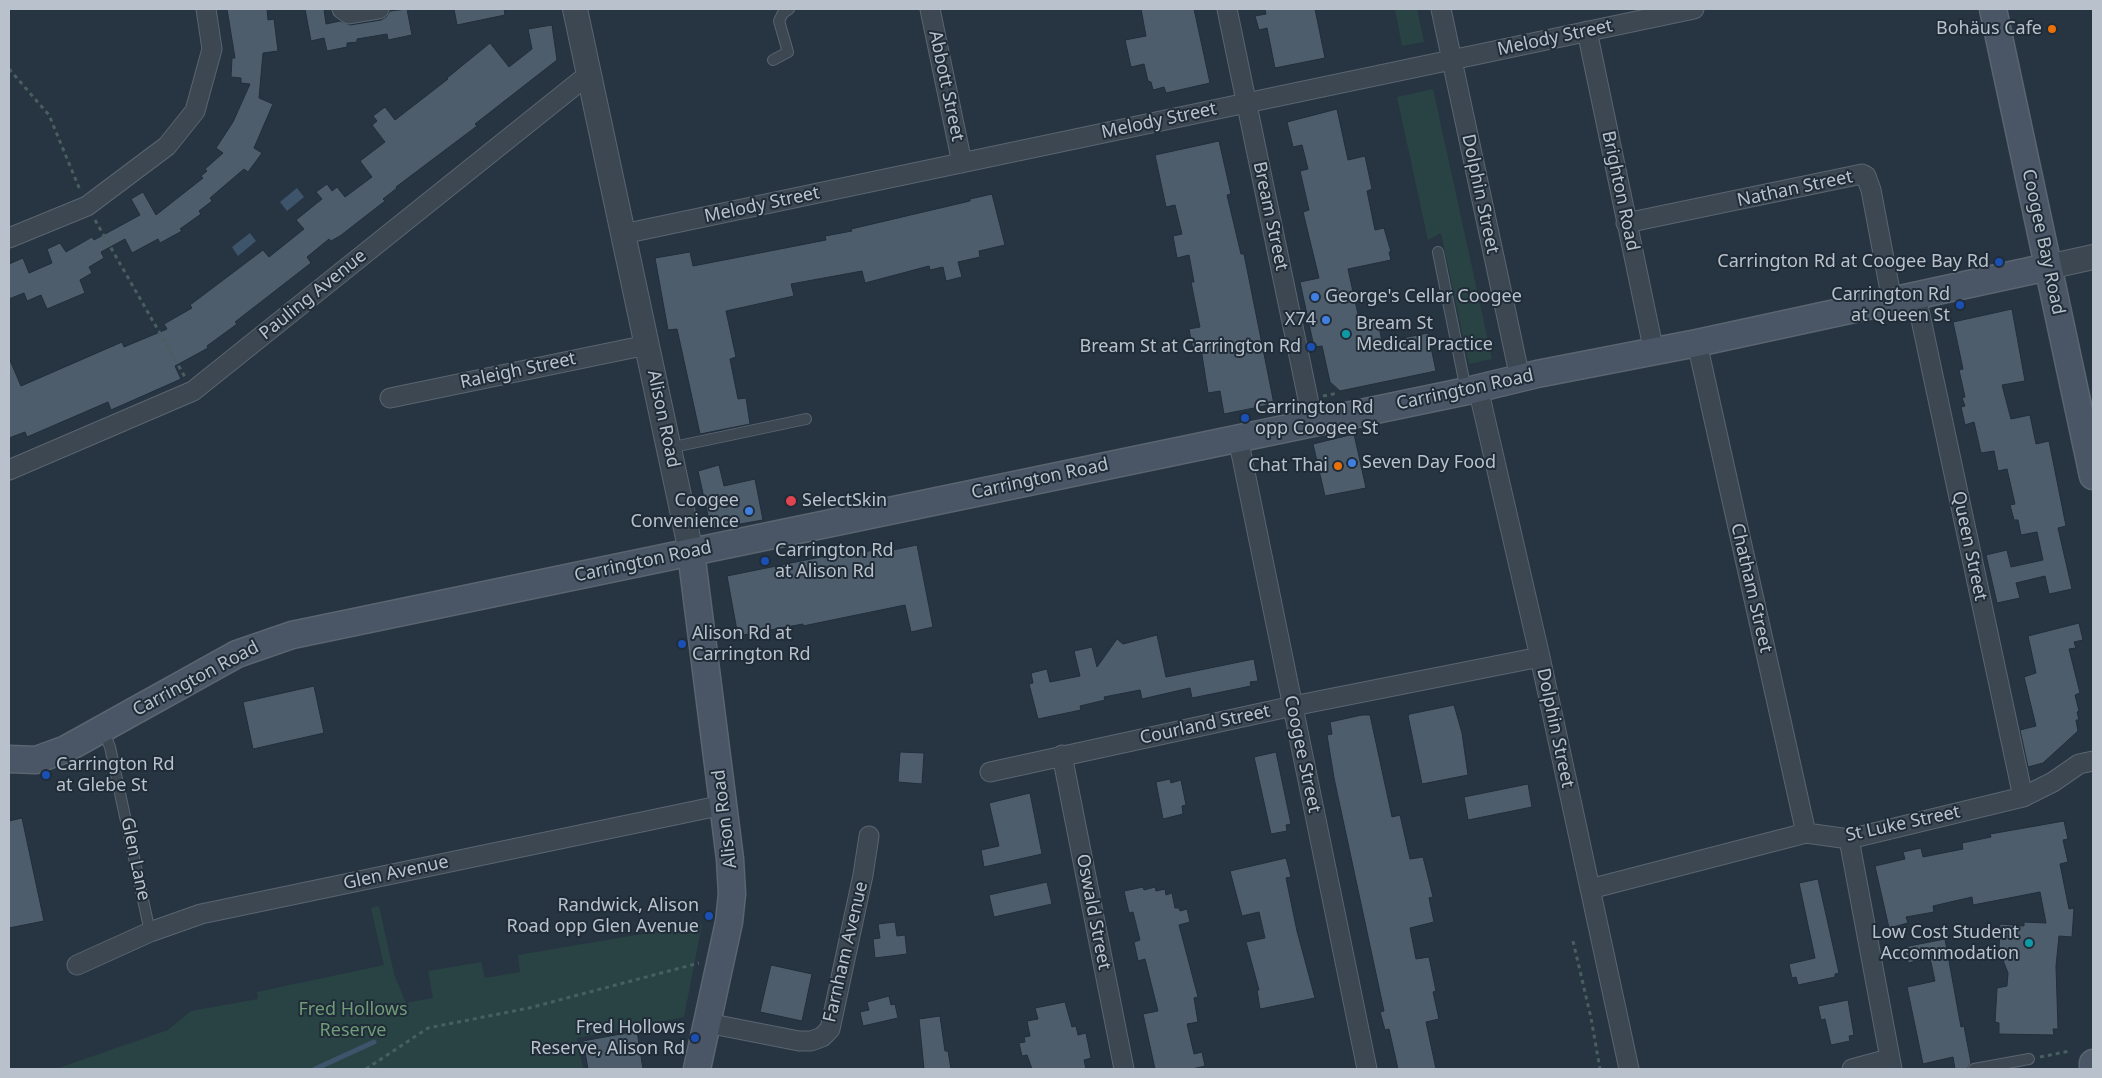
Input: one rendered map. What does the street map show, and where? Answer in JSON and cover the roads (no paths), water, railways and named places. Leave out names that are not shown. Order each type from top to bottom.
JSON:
[{"type":"main road","name":"Coogee Bay Road","points":[[1993,9],[2093,476]]},
{"type":"main road","name":"Carrington Road","points":[[9,759],[36,760],[52,755],[237,654],[264,643],[292,635],[1313,423],[1520,378],[1654,352],[2048,268]]},
{"type":"main road","name":"Alison Road","points":[[691,552],[732,877],[731,909],[697,1069]]},
{"type":"main road","points":[[2093,1063],[2093,1069]]},
{"type":"street","points":[[9,238],[87,206],[168,146],[195,110],[212,49],[206,9]]},
{"type":"street","points":[[342,9],[349,14],[379,9]]},
{"type":"street","name":"Alison Road","points":[[575,9],[691,552]]},
{"type":"street","name":"Abbott Street","points":[[930,9],[962,163]]},
{"type":"street","name":"Bream Street","points":[[1227,9],[1313,423]]},
{"type":"street","name":"Dolphin Street","points":[[1441,9],[1520,378]]},
{"type":"street","name":"Melody Street","points":[[623,234],[1694,9]]},
{"type":"street","name":"Brighton Road","points":[[1588,31],[1626,224],[1654,352]]},
{"type":"street","name":"Pauling Avenue","points":[[9,470],[193,391],[589,74]]},
{"type":"street","name":"Nathan Street","points":[[1626,224],[1862,174],[1866,176],[1871,190],[1904,299]]},
{"type":"street","name":"Carrington Road","points":[[2048,268],[2093,257]]},
{"type":"street","name":"Queen Street","points":[[1904,299],[2023,796]]},
{"type":"street","name":"Chatham Street","points":[[1697,343],[1806,833]]},
{"type":"street","name":"Raleigh Street","points":[[390,398],[647,345]]},
{"type":"street","name":"Dolphin Street","points":[[1472,389],[1540,657],[1629,1069]]},
{"type":"street","name":"Coogee Street","points":[[1238,438],[1367,1069]]},
{"type":"street","name":"Courland Street","points":[[990,772],[1293,706],[1540,657]]},
{"type":"street","name":"Oswald Street","points":[[1062,755],[1124,1069]]},
{"type":"street","name":"St Luke Street","points":[[1590,889],[1806,833],[1849,839],[2023,796],[2053,782],[2079,764],[2093,761]]},
{"type":"street","name":"Glen Avenue","points":[[77,965],[150,932],[201,914],[723,805]]},
{"type":"street","name":"Farnham Avenue","points":[[707,1023],[799,1041],[816,1039],[830,1029],[863,875],[869,836]]},
{"type":"street","points":[[1849,839],[1891,1064],[1852,1069]]},
{"type":"lane","points":[[772,60],[788,52],[779,21],[783,13],[789,9]]},
{"type":"lane","points":[[1438,252],[1472,389]]},
{"type":"lane","points":[[669,448],[806,419]]},
{"type":"lane","name":"Glen Lane","points":[[102,729],[110,747],[150,932]]},
{"type":"lane","points":[[1974,1069],[2029,1058]]},
{"type":"water","points":[[297,188],[304,197],[287,211],[280,202]]},
{"type":"water","points":[[250,233],[256,241],[238,256],[232,247]]},
{"type":"waterway","points":[[315,1069],[374,1042]]},
{"type":"place","name":"Bohäus Cafe","points":[[2052,29]]},
{"type":"place","name":"Carrington Rd at Coogee Bay Rd","points":[[1999,262]]},
{"type":"place","name":"George's Cellar Coogee","points":[[1315,297]]},
{"type":"place","name":"Carrington Rd at Queen St","points":[[1960,305]]},
{"type":"place","name":"X74","points":[[1326,320]]},
{"type":"place","name":"Bream St Medical Practice","points":[[1346,334]]},
{"type":"place","name":"Bream St at Carrington Rd","points":[[1311,347]]},
{"type":"place","name":"Carrington Rd opp Coogee St","points":[[1245,418]]},
{"type":"place","name":"Seven Day Food","points":[[1352,463]]},
{"type":"place","name":"Chat Thai","points":[[1338,466]]},
{"type":"place","name":"SelectSkin","points":[[791,501]]},
{"type":"place","name":"Coogee Convenience","points":[[749,511]]},
{"type":"place","name":"Carrington Rd at Alison Rd","points":[[765,561]]},
{"type":"place","name":"Alison Rd at Carrington Rd","points":[[682,644]]},
{"type":"place","name":"Carrington Rd at Glebe St","points":[[46,775]]},
{"type":"place","name":"Randwick, Alison Road opp Glen Avenue","points":[[709,916]]},
{"type":"place","name":"Low Cost Student Accommodation","points":[[2029,943]]},
{"type":"place","name":"Fred Hollows Reserve, Alison Rd","points":[[695,1038]]},
{"type":"park label","name":"Fred Hollows Reserve","points":[[353,1020]]}]
